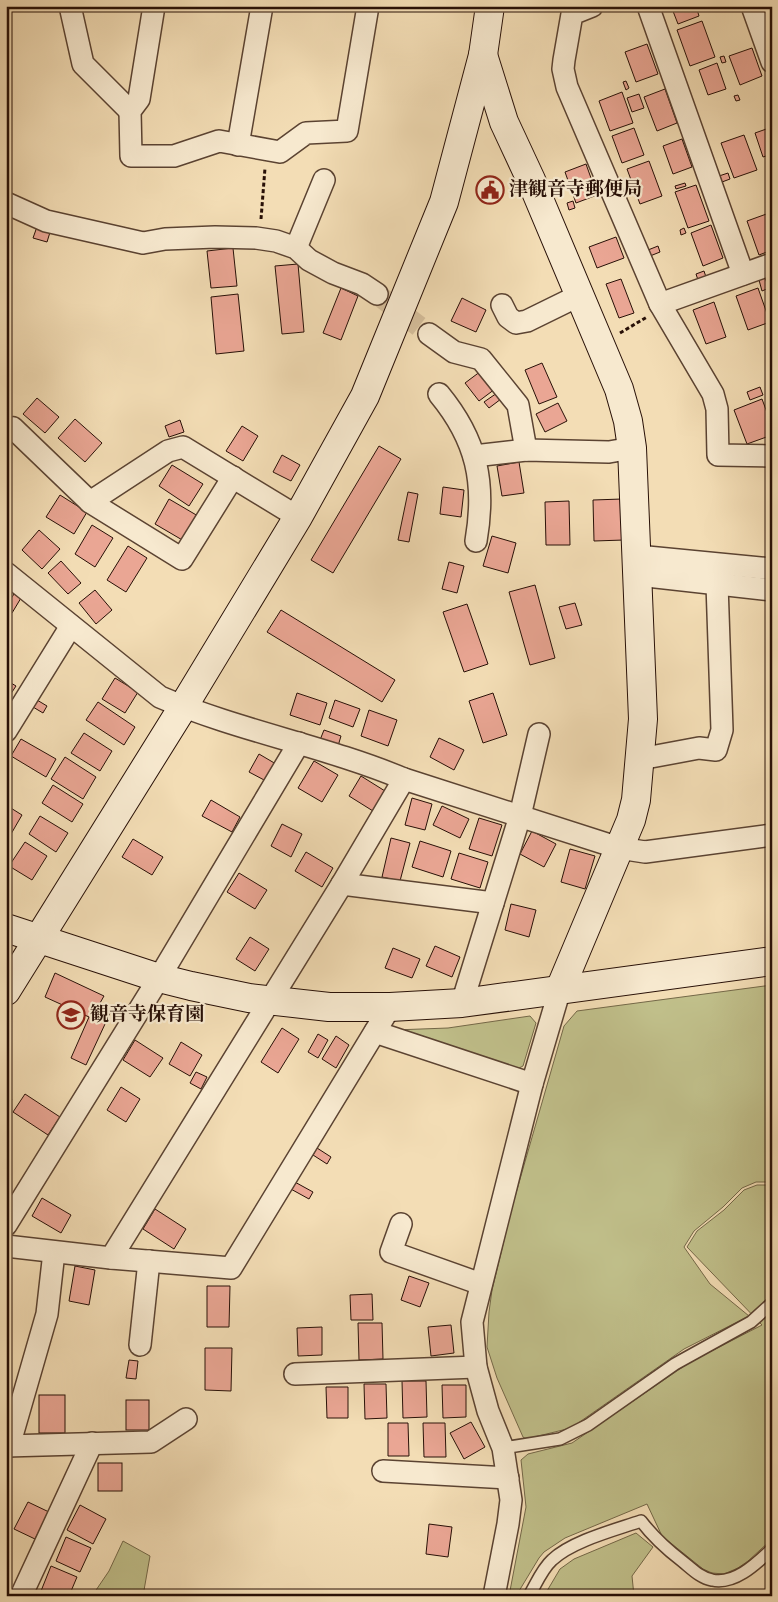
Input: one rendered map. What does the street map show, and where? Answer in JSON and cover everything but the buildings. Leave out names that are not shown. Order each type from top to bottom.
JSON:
[{"type":"street","points":[[70,6],[83,64],[130,111]]},
{"type":"street","points":[[154,6],[139,99],[130,111],[131,156],[174,156],[219,141],[280,152],[306,134],[347,131],[368,6]]},
{"type":"street","points":[[238,145],[262,6]]},
{"type":"street","points":[[6,991],[184,707],[298,517],[365,396],[444,202],[483,55],[490,6]]},
{"type":"street","points":[[592,6],[572,14],[563,69],[567,87],[661,306],[713,394],[717,409],[718,455],[772,456]]},
{"type":"street","points":[[648,6],[743,274]]},
{"type":"street","points":[[752,6],[772,62]]},
{"type":"street","points":[[483,55],[504,122],[601,343],[619,389],[628,420],[632,448],[643,719],[636,800],[631,820],[560,989],[532,1084],[472,1322],[476,1367],[488,1411],[503,1448],[511,1500],[494,1596]]},
{"type":"street","points":[[296,248],[324,180]]},
{"type":"street","points":[[6,203],[46,221],[143,243],[165,239],[215,237],[276,241],[296,248],[317,265],[333,274],[362,284],[377,294]]},
{"type":"street","points":[[661,306],[772,264]]},
{"type":"street","points":[[502,305],[508,317],[516,323],[528,321],[580,295]]},
{"type":"street","points":[[429,334],[454,352],[481,360],[518,405],[526,450]]},
{"type":"street","points":[[439,394],[455,413],[464,429],[474,456],[480,487],[480,518],[476,541]]},
{"type":"street","points":[[6,431],[13,428],[90,502],[182,559],[233,477]]},
{"type":"street","points":[[90,502],[168,451],[183,447],[298,517]]},
{"type":"street","points":[[474,456],[526,450],[608,452],[632,448]]},
{"type":"street","points":[[637,566],[772,569]]},
{"type":"street","points":[[637,566],[717,584],[772,590]]},
{"type":"street","points":[[6,573],[160,697],[184,707],[619,848],[645,852],[772,835]]},
{"type":"street","points":[[640,759],[699,748],[716,750],[722,730],[717,584]]},
{"type":"street","points":[[6,731],[72,626]]},
{"type":"street","points":[[462,1003],[520,816],[539,734]]},
{"type":"street","points":[[6,1225],[158,978],[299,743]]},
{"type":"street","points":[[111,1258],[342,884],[404,779]]},
{"type":"street","points":[[342,884],[493,903]]},
{"type":"street","points":[[6,928],[158,978],[249,998],[329,1007],[390,1007],[462,1003],[772,961]]},
{"type":"street","points":[[6,1246],[111,1258],[231,1268],[390,1007]]},
{"type":"street","points":[[375,1032],[532,1084]]},
{"type":"street","points":[[401,1224],[391,1252],[482,1284]]},
{"type":"street","points":[[54,1252],[47,1314],[8,1446],[151,1442],[186,1419]]},
{"type":"street","points":[[140,1345],[149,1261]]},
{"type":"street","points":[[295,1374],[476,1367]]},
{"type":"street","points":[[21,1596],[92,1443]]},
{"type":"street","points":[[383,1471],[508,1478]]},
{"type":"lane","points":[[503,1448],[560,1439],[588,1425],[675,1364],[751,1322],[772,1303]]},
{"type":"lane","points":[[529,1596],[545,1568],[559,1555],[574,1546],[641,1521],[656,1540],[697,1573],[712,1580],[722,1580],[743,1573],[772,1549]]},
{"type":"path","points":[[259,239],[266,150]]},
{"type":"path","points":[[601,343],[661,306]]},
{"type":"shaded area","points":[[772,985],[772,1182],[756,1182],[742,1188],[694,1231],[684,1247],[710,1284],[749,1316],[684,1349],[571,1428],[526,1439],[523,1437],[497,1378],[487,1347],[489,1312],[492,1290],[512,1207],[564,1026],[577,1011]]},
{"type":"shaded area","points":[[530,1016],[536,1023],[523,1066],[513,1071],[394,1030],[448,1028]]},
{"type":"shaded area","points":[[757,1185],[772,1185],[772,1539],[738,1568],[724,1574],[712,1573],[703,1569],[662,1536],[647,1504],[565,1538],[544,1552],[516,1596],[509,1596],[526,1507],[521,1460],[528,1454],[572,1443],[690,1362],[762,1325],[687,1247],[697,1231],[724,1210],[744,1190]]},
{"type":"shaded area","points":[[636,1533],[653,1547],[632,1576],[634,1596],[544,1596],[560,1569],[574,1559]]},
{"type":"shaded area","points":[[123,1541],[150,1556],[143,1596],[92,1596],[109,1571]]},
{"type":"tunnel","points":[[377,294],[429,334]]},
{"type":"place","name":"津観音寺郵便局","points":[[490,190]]},
{"type":"place","name":"観音寺保育園","points":[[71,1015]]}]
